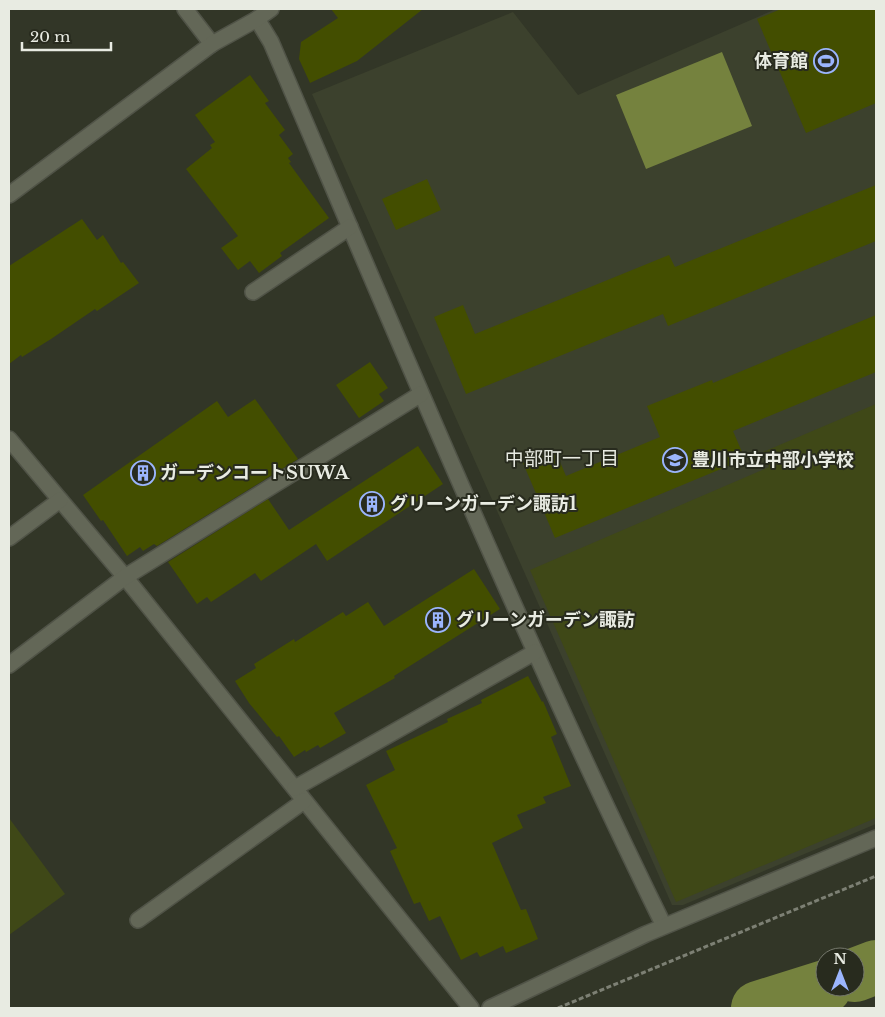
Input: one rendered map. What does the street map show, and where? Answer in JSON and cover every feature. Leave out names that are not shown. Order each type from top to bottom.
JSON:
[{"type":"street","points":[[184,9],[212,44]]},
{"type":"street","points":[[9,195],[212,44],[271,9]]},
{"type":"street","points":[[257,19],[271,42],[421,394],[534,652],[664,926]]},
{"type":"street","points":[[253,292],[350,227]]},
{"type":"street","points":[[9,664],[125,577],[421,394]]},
{"type":"street","points":[[9,439],[125,577],[471,1008]]},
{"type":"street","points":[[9,538],[60,500]]},
{"type":"street","points":[[295,788],[534,652]]},
{"type":"street","points":[[138,920],[304,801]]},
{"type":"street","points":[[490,1008],[664,926],[876,838]]},
{"type":"path","points":[[558,1008],[876,876]]},
{"type":"shaded area","name":"豊川市立中部小学校","points":[[776,9],[876,9],[876,824],[683,905],[672,905],[312,94],[513,12],[578,95]]},
{"type":"shaded area","points":[[722,52],[752,126],[646,169],[616,95]]},
{"type":"shaded area","points":[[876,404],[876,818],[676,902],[530,570],[769,467],[763,452]]},
{"type":"shaded area","points":[[9,818],[65,894],[9,935]]},
{"type":"building","points":[[331,9],[423,9],[357,61],[310,83],[299,59],[301,42],[338,18]]},
{"type":"building","name":"体育館","points":[[781,9],[876,9],[876,103],[806,133],[757,19]]},
{"type":"building","points":[[250,75],[269,101],[265,103],[285,130],[279,135],[293,154],[288,158],[291,162],[289,163],[329,218],[280,253],[282,256],[259,273],[250,261],[238,270],[221,248],[238,236],[186,169],[212,148],[210,145],[215,142],[195,115]]},
{"type":"building","points":[[427,179],[441,210],[396,230],[382,199]]},
{"type":"building","points":[[876,185],[876,241],[668,326],[663,314],[466,394],[434,317],[463,305],[475,334],[669,255],[675,267]]},
{"type":"building","points":[[82,219],[97,240],[103,235],[121,263],[123,262],[139,283],[97,311],[95,309],[51,339],[22,357],[21,355],[9,364],[9,266]]},
{"type":"building","points":[[876,315],[876,372],[733,431],[745,459],[555,538],[523,463],[555,450],[566,476],[660,437],[647,406],[712,380],[713,383]]},
{"type":"building","points":[[370,362],[388,388],[379,394],[384,401],[359,418],[336,385]]},
{"type":"building","points":[[255,399],[298,459],[157,546],[154,544],[143,551],[140,547],[127,556],[103,520],[101,521],[83,495],[217,401],[228,417]]},
{"type":"building","points":[[418,446],[443,484],[327,561],[316,544],[261,581],[255,573],[211,602],[207,597],[197,604],[168,562],[268,499],[289,530]]},
{"type":"building","points":[[474,569],[500,609],[394,676],[395,678],[334,713],[346,733],[320,748],[318,745],[294,757],[279,736],[277,737],[249,703],[235,681],[256,668],[254,664],[294,639],[295,642],[343,612],[346,616],[368,602],[384,626]]},
{"type":"building","points":[[528,676],[543,701],[557,734],[551,737],[571,786],[543,797],[546,803],[517,815],[523,828],[492,843],[521,910],[526,909],[538,939],[506,953],[503,946],[480,957],[477,952],[461,960],[440,916],[429,921],[420,902],[414,904],[390,851],[397,848],[366,785],[395,770],[386,751],[448,722],[447,719],[482,703],[481,700]]},
{"type":"waterway","points":[[865,971],[876,967]]},
{"type":"waterway","points":[[758,1008],[815,990]]},
{"type":"place","name":"体育館","points":[[826,61]]},
{"type":"place","name":"豊川市立中部小学校","points":[[675,460]]},
{"type":"place","name":"ガーデンコートSUWA","points":[[143,473]]},
{"type":"place","name":"グリーンガーデン諏訪1","points":[[372,504]]},
{"type":"place","name":"グリーンガーデン諏訪","points":[[438,620]]},
{"type":"district","name":"中部町一丁目","points":[[562,458]]}]
